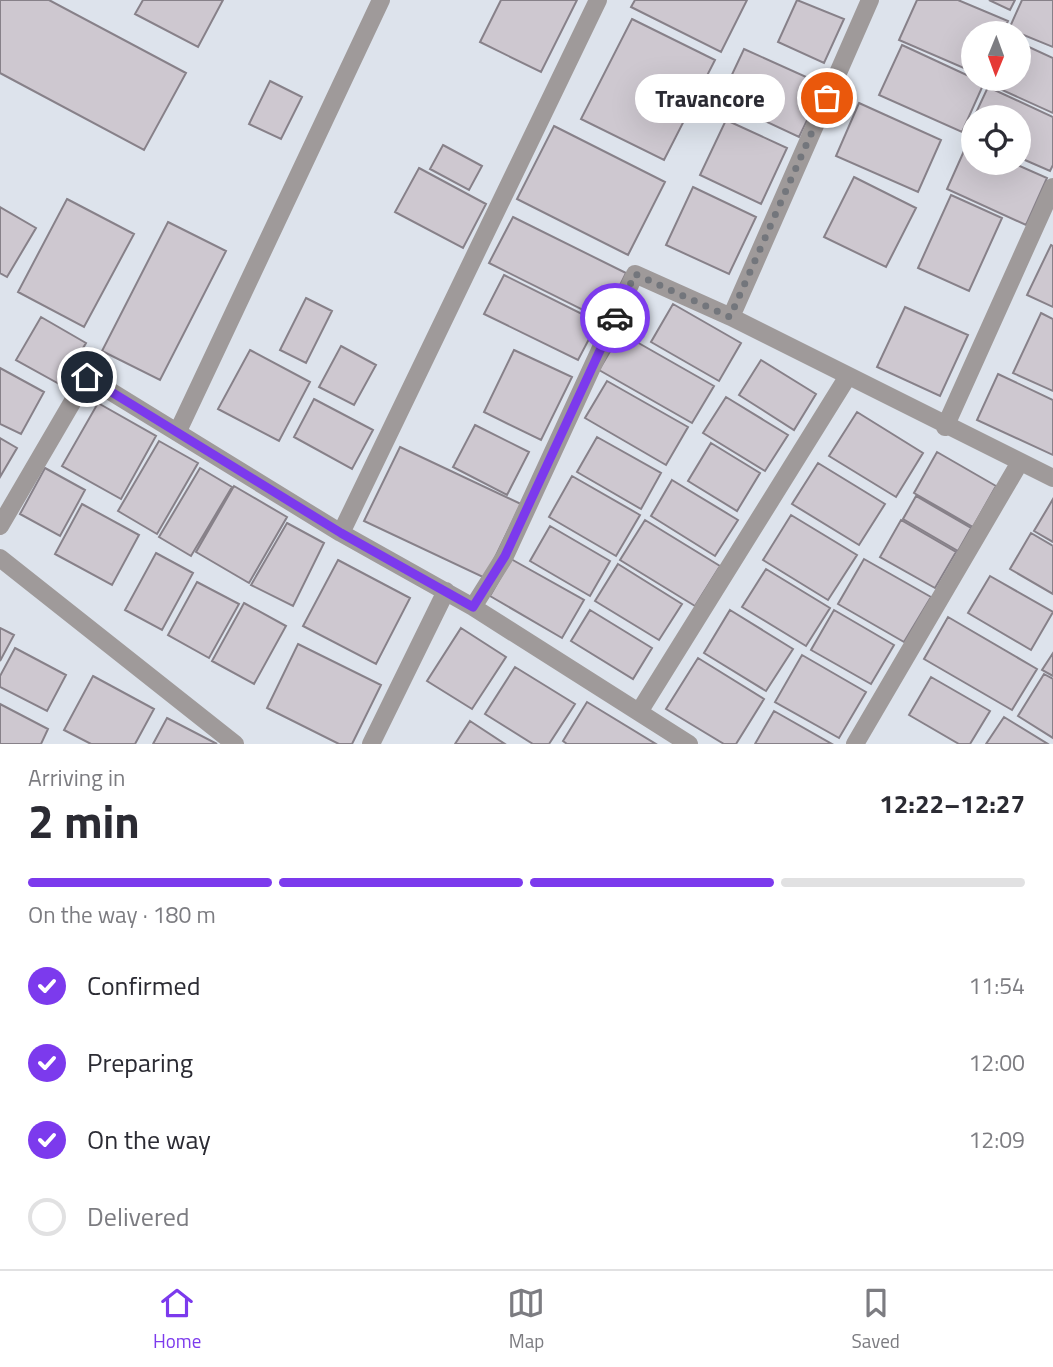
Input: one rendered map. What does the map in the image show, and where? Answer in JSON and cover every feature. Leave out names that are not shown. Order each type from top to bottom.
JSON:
[{"type":"street","points":[[177,431],[381,0]]},
{"type":"street","points":[[341,533],[597,0]]},
{"type":"street","points":[[730,317],[870,0]]},
{"type":"street","points":[[944,427],[1053,187]]},
{"type":"street","points":[[473,607],[505,556],[635,274],[730,317],[944,427],[1053,478]]},
{"type":"street","points":[[639,712],[848,376]]},
{"type":"street","points":[[0,526],[87,377],[341,533],[473,607],[690,744]]},
{"type":"street","points":[[855,744],[1020,462]]},
{"type":"street","points":[[0,558],[235,744]]},
{"type":"street","points":[[371,744],[446,591]]},
{"type":"building","points":[[0,0],[49,0],[186,73],[144,150],[0,73]]},
{"type":"building","points":[[143,0],[223,0],[198,47],[135,14]]},
{"type":"building","points":[[501,0],[577,0],[541,72],[480,42]]},
{"type":"building","points":[[635,0],[747,0],[721,52],[631,7]]},
{"type":"building","points":[[797,0],[844,19],[824,63],[778,42]]},
{"type":"building","points":[[917,0],[958,0],[1008,21],[961,21],[961,67],[899,40]]},
{"type":"building","points":[[989,0],[1015,0],[1010,10]]},
{"type":"building","points":[[1022,0],[1053,0],[1053,47],[1031,38],[1031,21],[1013,21]]},
{"type":"building","points":[[632,19],[715,60],[664,160],[581,119]]},
{"type":"building","points":[[902,45],[961,72],[961,91],[980,91],[974,105],[961,105],[961,132],[879,95]]},
{"type":"building","points":[[1031,48],[1053,58],[1053,113],[1004,91],[1031,91]]},
{"type":"building","points":[[744,49],[824,85],[799,137],[720,100]]},
{"type":"building","points":[[270,81],[302,97],[281,139],[249,124]]},
{"type":"building","points":[[986,91],[997,91],[1027,105],[980,105]]},
{"type":"building","points":[[859,103],[941,140],[918,192],[836,156]]},
{"type":"building","points":[[1031,107],[1053,117],[1053,165],[1050,171],[1031,163]]},
{"type":"building","points":[[726,120],[787,148],[761,204],[700,175]]},
{"type":"building","points":[[554,126],[665,182],[628,255],[517,199]]},
{"type":"building","points":[[443,145],[482,166],[469,190],[430,169]]},
{"type":"building","points":[[961,158],[961,175],[1031,175],[1031,171],[1047,178],[1026,225],[947,189]]},
{"type":"building","points":[[419,168],[486,204],[463,248],[395,212]]},
{"type":"building","points":[[854,177],[916,208],[886,267],[824,237]]},
{"type":"building","points":[[693,187],[756,217],[729,274],[666,245]]},
{"type":"building","points":[[951,195],[1002,218],[969,291],[918,268]]},
{"type":"building","points":[[67,199],[134,234],[84,327],[18,292]]},
{"type":"building","points":[[0,207],[36,228],[7,277],[0,273]]},
{"type":"building","points":[[513,217],[626,273],[603,320],[489,263]]},
{"type":"building","points":[[168,222],[226,251],[160,380],[102,351]]},
{"type":"building","points":[[1051,245],[1053,246],[1053,307],[1027,295]]},
{"type":"building","points":[[504,275],[598,322],[578,360],[484,314]]},
{"type":"building","points":[[306,298],[332,311],[306,363],[280,350]]},
{"type":"building","points":[[673,304],[741,343],[719,381],[651,342]]},
{"type":"building","points":[[905,307],[968,335],[940,396],[877,367]]},
{"type":"building","points":[[1041,313],[1053,319],[1053,391],[1013,373]]},
{"type":"building","points":[[41,317],[86,343],[61,385],[16,360]]},
{"type":"building","points":[[621,333],[714,386],[692,423],[599,370]]},
{"type":"building","points":[[341,346],[376,365],[354,405],[319,387]]},
{"type":"building","points":[[250,350],[310,382],[279,441],[218,409]]},
{"type":"building","points":[[514,350],[572,377],[541,440],[484,412]]},
{"type":"building","points":[[761,360],[816,394],[794,430],[739,395]]},
{"type":"building","points":[[0,368],[44,392],[21,434],[0,424]]},
{"type":"building","points":[[998,374],[1053,400],[1053,455],[977,420]]},
{"type":"building","points":[[607,381],[688,427],[666,465],[585,418]]},
{"type":"building","points":[[726,397],[788,435],[765,471],[703,433]]},
{"type":"building","points":[[314,399],[373,430],[352,469],[294,437]]},
{"type":"building","points":[[98,403],[156,436],[121,499],[62,466]]},
{"type":"building","points":[[857,412],[923,453],[896,497],[829,456]]},
{"type":"building","points":[[475,425],[529,452],[507,495],[453,467]]},
{"type":"building","points":[[597,437],[661,473],[641,509],[577,472]]},
{"type":"building","points":[[0,438],[17,448],[0,477]]},
{"type":"building","points":[[159,441],[198,463],[157,534],[118,511]]},
{"type":"building","points":[[711,443],[760,473],[737,511],[688,481]]},
{"type":"building","points":[[400,447],[521,504],[485,578],[364,521]]},
{"type":"building","points":[[937,452],[996,486],[973,527],[914,493]]},
{"type":"building","points":[[818,463],[885,504],[859,545],[792,504]]},
{"type":"building","points":[[45,468],[85,490],[60,536],[20,514]]},
{"type":"building","points":[[200,468],[232,487],[191,556],[159,537]]},
{"type":"building","points":[[572,476],[640,515],[616,556],[549,517]]},
{"type":"building","points":[[672,480],[738,520],[715,556],[651,516]]},
{"type":"building","points":[[234,486],[287,517],[249,583],[196,552]]},
{"type":"building","points":[[916,496],[971,528],[958,551],[903,519]]},
{"type":"building","points":[[1053,499],[1053,542],[1034,531]]},
{"type":"building","points":[[82,504],[139,535],[112,585],[55,554]]},
{"type":"building","points":[[791,515],[857,555],[828,600],[763,560]]},
{"type":"building","points":[[645,520],[720,566],[695,606],[620,560]]},
{"type":"building","points":[[901,520],[956,552],[935,588],[880,557]]},
{"type":"building","points":[[287,523],[324,543],[293,606],[251,585]]},
{"type":"building","points":[[550,526],[610,561],[590,596],[530,561]]},
{"type":"building","points":[[1031,533],[1053,546],[1053,594],[1010,569]]},
{"type":"building","points":[[156,553],[193,573],[162,630],[125,610]]},
{"type":"building","points":[[511,559],[584,600],[562,638],[490,596]]},
{"type":"building","points":[[864,559],[931,597],[904,642],[838,604]]},
{"type":"building","points":[[338,560],[410,598],[376,664],[303,626]]},
{"type":"building","points":[[618,564],[682,604],[659,640],[595,601]]},
{"type":"building","points":[[766,569],[830,608],[806,646],[742,607]]},
{"type":"building","points":[[990,576],[1053,612],[1031,650],[968,613]]},
{"type":"building","points":[[197,582],[239,604],[209,658],[168,635]]},
{"type":"building","points":[[244,603],[286,626],[254,684],[212,661]]},
{"type":"building","points":[[590,610],[652,648],[633,679],[571,641]]},
{"type":"building","points":[[730,610],[793,649],[766,691],[704,653]]},
{"type":"building","points":[[834,610],[894,645],[871,684],[811,650]]},
{"type":"building","points":[[948,617],[1037,669],[1012,710],[924,659]]},
{"type":"building","points":[[0,628],[14,635],[0,661]]},
{"type":"building","points":[[461,628],[506,657],[472,709],[427,681]]},
{"type":"building","points":[[298,644],[381,685],[352,744],[339,744],[267,708]]},
{"type":"building","points":[[15,648],[66,675],[47,711],[0,687],[0,676]]},
{"type":"building","points":[[1053,653],[1053,676],[1042,670]]},
{"type":"building","points":[[802,655],[866,692],[839,738],[775,702]]},
{"type":"building","points":[[698,658],[764,699],[736,744],[724,744],[666,709]]},
{"type":"building","points":[[515,667],[575,704],[549,744],[533,744],[485,714]]},
{"type":"building","points":[[1044,674],[1053,679],[1053,738],[1018,716]]},
{"type":"building","points":[[93,676],[154,709],[135,744],[91,744],[64,730]]},
{"type":"building","points":[[931,677],[990,711],[970,744],[959,744],[909,715]]},
{"type":"building","points":[[587,702],[656,744],[567,744],[563,741]]},
{"type":"building","points":[[0,704],[48,729],[41,744],[0,744]]},
{"type":"building","points":[[774,711],[832,744],[755,744]]},
{"type":"building","points":[[1004,717],[1048,744],[986,744]]},
{"type":"building","points":[[167,718],[217,744],[153,744]]},
{"type":"building","points":[[470,721],[505,744],[455,744]]},
{"type":"way so far","points":[[615,318],[635,274],[730,317],[827,98]]},
{"type":"place","name":"Travancore","points":[[827,98]]},
{"type":"route","points":[[87,377],[341,533],[473,607],[505,556],[615,318]]}]
